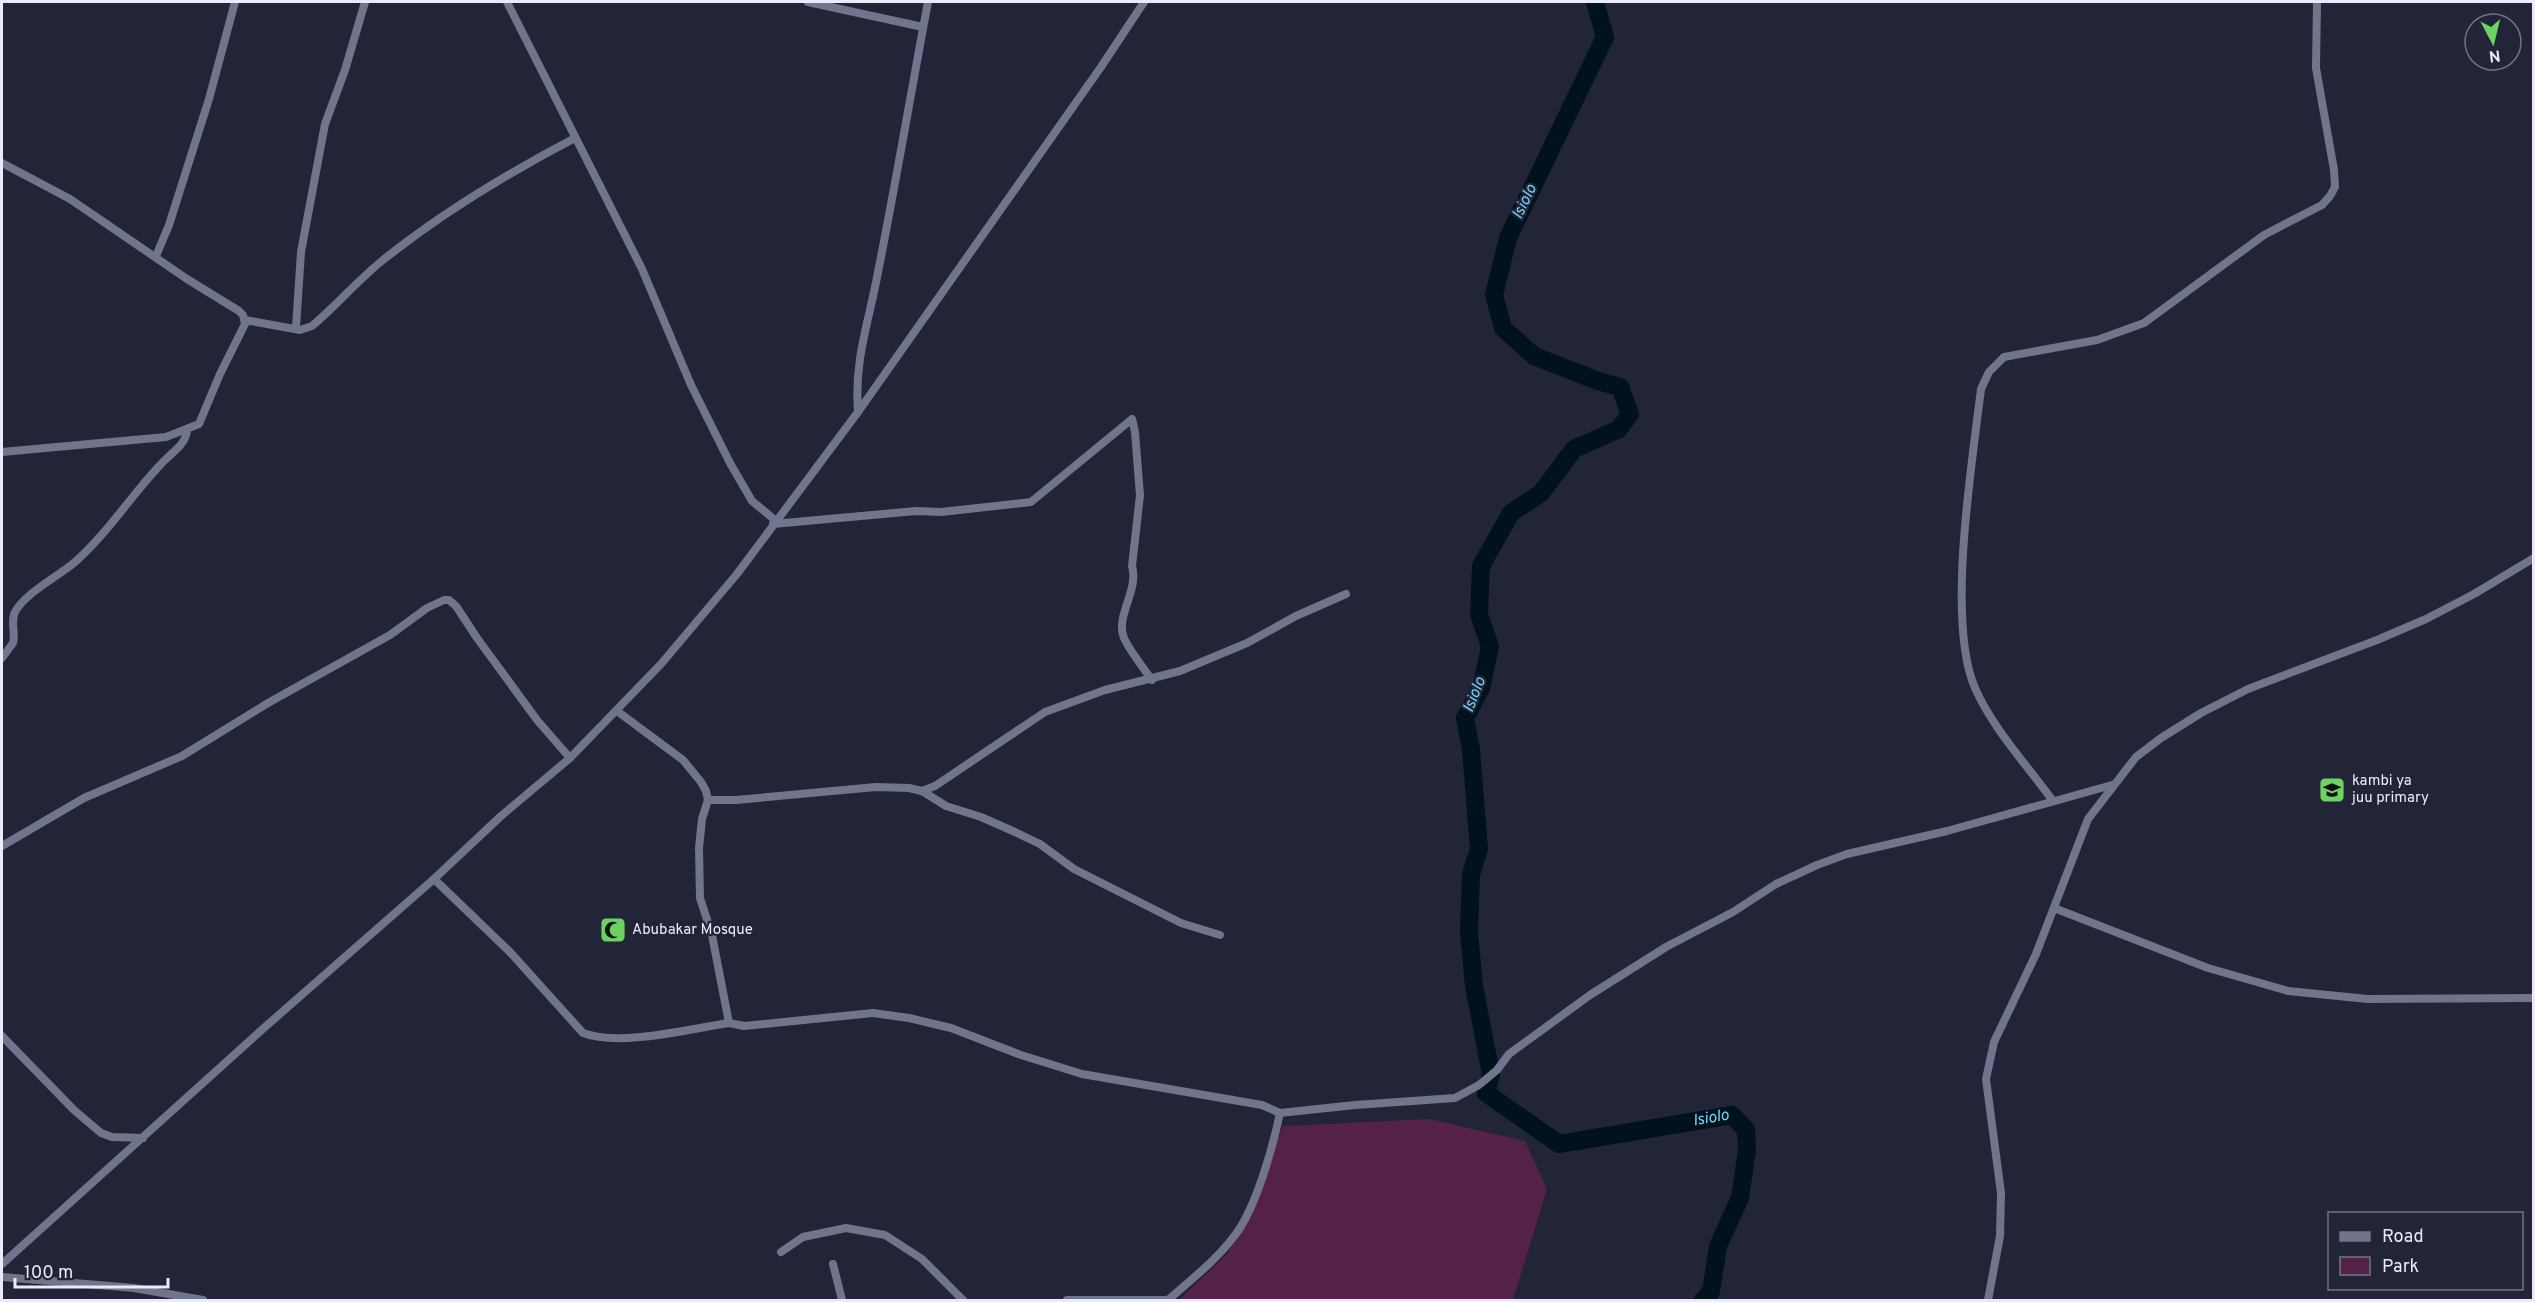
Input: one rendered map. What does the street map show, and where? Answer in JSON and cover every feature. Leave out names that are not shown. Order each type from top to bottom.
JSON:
[{"type":"street","points":[[156,256],[169,225],[209,99],[235,2]]},
{"type":"street","points":[[296,327],[302,252],[325,124],[345,70],[365,2]]},
{"type":"street","points":[[507,2],[642,269],[691,385],[752,501],[774,522],[941,512],[1031,502],[1132,419],[1140,495],[1132,566],[1136,577],[1125,607],[1122,635],[1152,680]]},
{"type":"street","points":[[808,2],[923,27]]},
{"type":"street","points":[[858,412],[857,378],[860,349],[878,274],[928,2]]},
{"type":"street","points":[[2,1264],[265,1027],[434,879],[501,816],[570,758],[617,711],[700,620],[858,412],[1101,67],[1144,2]]},
{"type":"street","points":[[2053,801],[1986,710],[1974,687],[1968,667],[1963,632],[1962,591],[1982,389],[1989,372],[2004,357],[2097,340],[2144,324],[2264,235],[2289,220],[2308,214],[2330,196],[2335,186],[2334,170],[2316,68],[2317,2]]},
{"type":"street","points":[[245,320],[296,327],[300,330],[312,326],[383,260],[456,206],[532,160],[575,138]]},
{"type":"street","points":[[2,163],[70,199],[187,279],[239,311],[245,320],[199,424],[166,437],[2,452]]},
{"type":"street","points":[[2,658],[13,643],[13,621],[20,605],[78,560],[120,513],[142,483],[181,445],[187,430]]},
{"type":"street","points":[[1988,1300],[2002,1212],[1986,1079],[1988,1065],[1994,1042],[2036,954],[2088,819],[2112,785],[2136,757],[2201,713],[2248,689],[2426,619],[2475,594],[2534,558]]},
{"type":"street","points":[[922,791],[935,786],[1045,712],[1105,690],[1152,680],[1180,671],[1247,643],[1296,616],[1346,594]]},
{"type":"street","points":[[2,846],[84,798],[182,756],[268,703],[390,635],[427,608],[444,600],[449,600],[456,606],[530,711],[570,758]]},
{"type":"street","points":[[617,711],[682,760],[701,782],[708,800],[702,819],[700,839],[700,898],[712,935],[729,1023]]},
{"type":"street","points":[[434,879],[502,944],[583,1033],[597,1039],[609,1040],[729,1023],[744,1026],[873,1013],[909,1018],[951,1028],[1021,1055],[1082,1074],[1251,1103],[1280,1113],[1455,1098],[1479,1085],[1497,1070],[1509,1054],[1590,995],[1666,947],[1733,912],[1776,884],[1847,854],[1947,831],[2112,785]]},
{"type":"street","points":[[708,800],[736,800],[876,787],[909,788],[922,791],[946,806],[1015,831],[1040,844],[1074,868],[1181,923],[1220,935]]},
{"type":"street","points":[[2054,908],[2208,968],[2288,991],[2368,999],[2534,998]]},
{"type":"street","points":[[2,1036],[74,1110],[101,1133],[112,1137],[143,1138]]},
{"type":"street","points":[[1067,1300],[1169,1300],[1225,1247],[1238,1231],[1262,1177],[1280,1113]]},
{"type":"street","points":[[781,1252],[803,1237],[846,1228],[885,1235],[922,1259],[963,1300]]},
{"type":"street","points":[[833,1264],[842,1300]]},
{"type":"street","points":[[2,1277],[134,1288],[203,1300]]},
{"type":"green space","points":[[1430,1119],[1525,1141],[1547,1189],[1513,1300],[1179,1300],[1228,1253],[1258,1191],[1283,1126]]},
{"type":"waterway","name":"Isiolo","points":[[1595,2],[1605,37],[1508,238],[1494,295],[1503,328],[1534,356],[1598,381],[1620,387],[1630,414],[1619,429],[1574,449],[1541,493],[1511,513],[1481,566],[1479,614],[1490,647],[1481,688],[1465,718],[1471,749],[1479,849],[1471,874],[1469,932],[1474,986],[1491,1074],[1486,1093],[1559,1144],[1732,1115],[1746,1130],[1747,1150],[1740,1198],[1718,1246],[1711,1292],[1703,1300]]},
{"type":"place","name":"kambi ya juu primary","points":[[2332,790]]},
{"type":"place","name":"Abubakar Mosque","points":[[613,930]]}]
